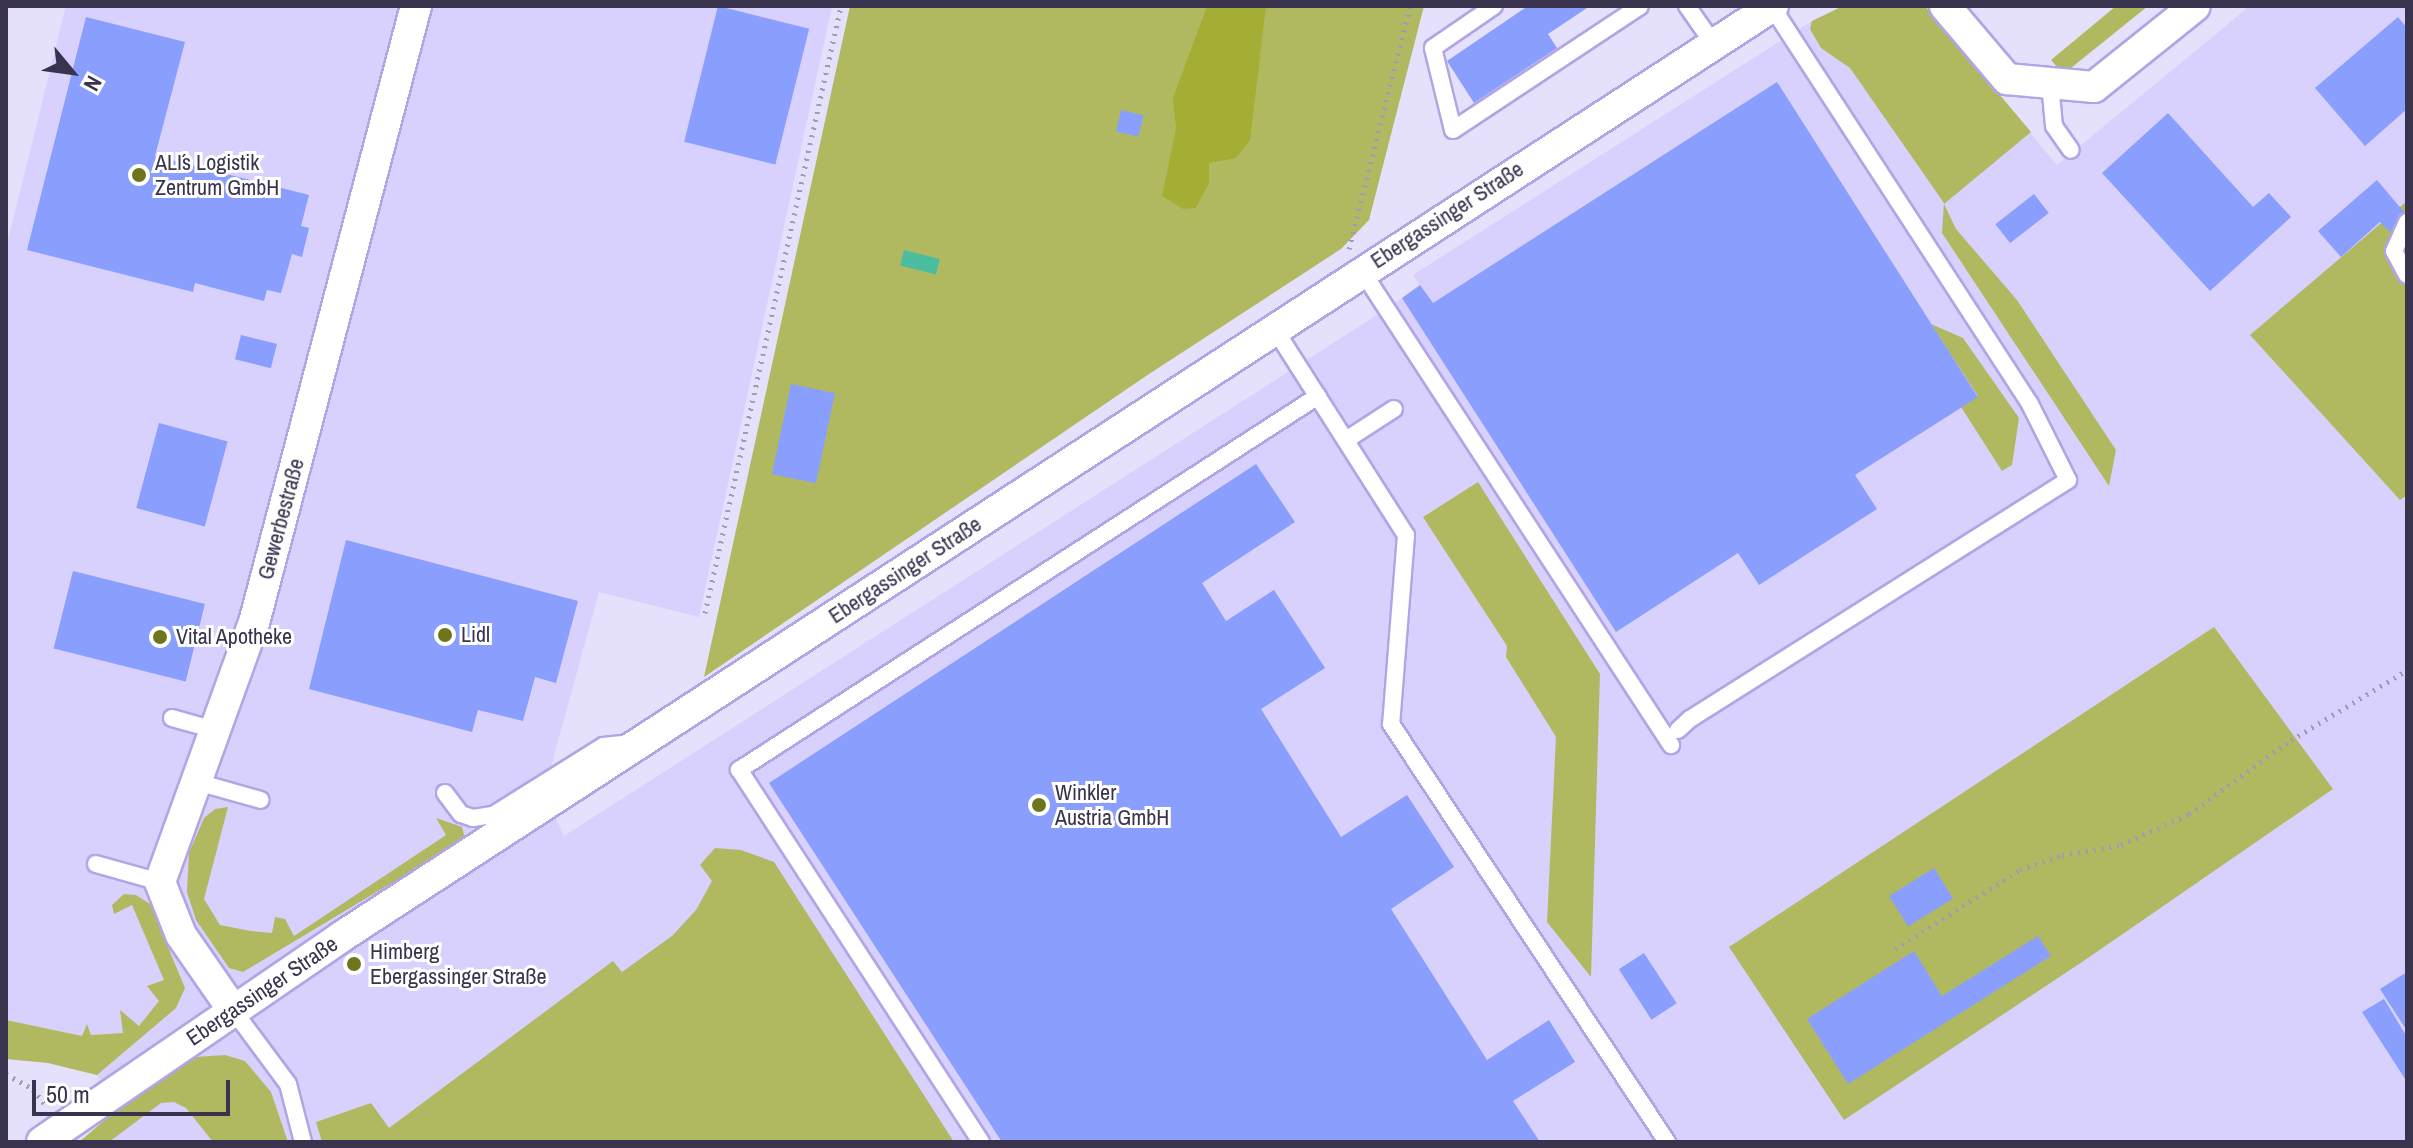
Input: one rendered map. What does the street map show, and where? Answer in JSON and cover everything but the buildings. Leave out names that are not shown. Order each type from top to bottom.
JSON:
[{"type":"street","name":"Gewerbestraße","points":[[160,882],[254,623],[416,6]]},
{"type":"street","name":"Ebergassinger Straße","points":[[53,1134],[233,1010],[1274,328],[1772,6]]},
{"type":"street","points":[[1945,6],[2007,79],[2094,87],[2195,6]]},
{"type":"street","points":[[160,882],[181,935],[233,1010]]},
{"type":"lane","points":[[1494,6],[1433,48],[1453,130],[1631,8]]},
{"type":"lane","points":[[1687,6],[1713,43]]},
{"type":"lane","points":[[1362,271],[1674,737],[1690,719],[2068,480],[2030,404],[1772,6]]},
{"type":"lane","points":[[2050,83],[2054,126],[2071,150]]},
{"type":"lane","points":[[2407,222],[2394,251],[2407,275]]},
{"type":"lane","points":[[1274,328],[1406,535],[1391,724],[1667,1142]]},
{"type":"lane","points":[[981,1142],[739,770],[1318,396]]},
{"type":"lane","points":[[1346,440],[1394,409]]},
{"type":"lane","points":[[172,718],[215,730]]},
{"type":"lane","points":[[445,793],[461,814],[473,818],[493,815],[603,746],[643,742]]},
{"type":"lane","points":[[197,782],[261,800]]},
{"type":"lane","points":[[96,864],[160,882]]},
{"type":"lane","points":[[233,1010],[288,1084],[303,1142]]},
{"type":"path","points":[[705,613],[841,6]]},
{"type":"path","points":[[1362,271],[1349,249],[1410,6]]},
{"type":"path","points":[[1895,949],[2020,870],[2062,855],[2121,845],[2189,814],[2291,740],[2407,670]]},
{"type":"path","points":[[6,1074],[33,1089],[53,1134]]},
{"type":"shaded area","points":[[66,6],[832,6],[699,617],[599,592],[544,792],[564,836],[1377,315],[1420,286],[1413,275],[1812,21],[1843,6],[1925,6],[2057,165],[2250,6],[2407,6],[2407,201],[2251,335],[2407,484],[2407,1142],[79,1142],[118,1109],[97,1075],[48,1063],[6,1059],[6,248]]},
{"type":"shaded area","points":[[850,6],[1424,6],[1369,220],[1341,249],[1149,374],[704,677]]},
{"type":"shaded area","points":[[1207,6],[1266,6],[1250,140],[1236,158],[1209,163],[1209,183],[1196,208],[1183,209],[1162,196],[1176,129],[1173,98]]},
{"type":"shaded area","points":[[1843,6],[1925,6],[2031,132],[1944,204],[1956,229],[2017,300],[2116,450],[2109,486],[1942,233],[1944,203],[1850,68],[1821,48],[1810,29],[1812,21]]},
{"type":"shaded area","points":[[2116,6],[2148,6],[2071,68],[2058,68],[2051,60]]},
{"type":"shaded area","points":[[2407,201],[2407,495],[2400,500],[2250,335]]},
{"type":"shaded area","points":[[904,250],[940,259],[936,274],[900,266]]},
{"type":"shaded area","points":[[1931,324],[1963,338],[2019,418],[2012,465],[2002,471],[1961,407],[1978,396]]},
{"type":"shaded area","points":[[1478,482],[1600,674],[1591,977],[1547,922],[1556,737],[1506,657],[1507,646],[1423,517]]},
{"type":"shaded area","points":[[2214,627],[2333,789],[2085,960],[1844,1120],[1729,947]]},
{"type":"shaded area","points":[[228,807],[204,899],[220,925],[251,931],[272,933],[275,917],[285,919],[294,936],[446,835],[436,818],[462,827],[465,839],[243,972],[229,968],[196,920],[187,892],[189,853],[204,818],[215,809]]},
{"type":"shaded area","points":[[715,848],[741,850],[774,862],[954,1142],[322,1142],[316,1122],[371,1103],[389,1128],[613,961],[622,972],[672,936],[696,910],[712,881],[700,865]]},
{"type":"shaded area","points":[[124,894],[136,895],[150,904],[185,988],[176,1008],[97,1075],[48,1063],[6,1059],[6,1020],[82,1036],[87,1024],[91,1035],[123,1033],[120,1010],[139,1026],[159,1001],[147,986],[164,980],[132,905],[114,914],[112,905]]},
{"type":"shaded area","points":[[225,1055],[245,1061],[271,1092],[288,1142],[213,1142],[186,1108],[174,1102],[161,1103],[109,1142],[79,1142],[118,1109],[195,1057]]},
{"type":"place","name":"ALI´s Logistik Zentrum GmbH","points":[[139,175]]},
{"type":"place","name":"Lidl","points":[[445,635]]},
{"type":"place","name":"Vital Apotheke","points":[[160,637]]},
{"type":"place","name":"Winkler Austria GmbH","points":[[1039,805]]},
{"type":"place","name":"Himberg Ebergassinger Straße","points":[[354,964]]}]
